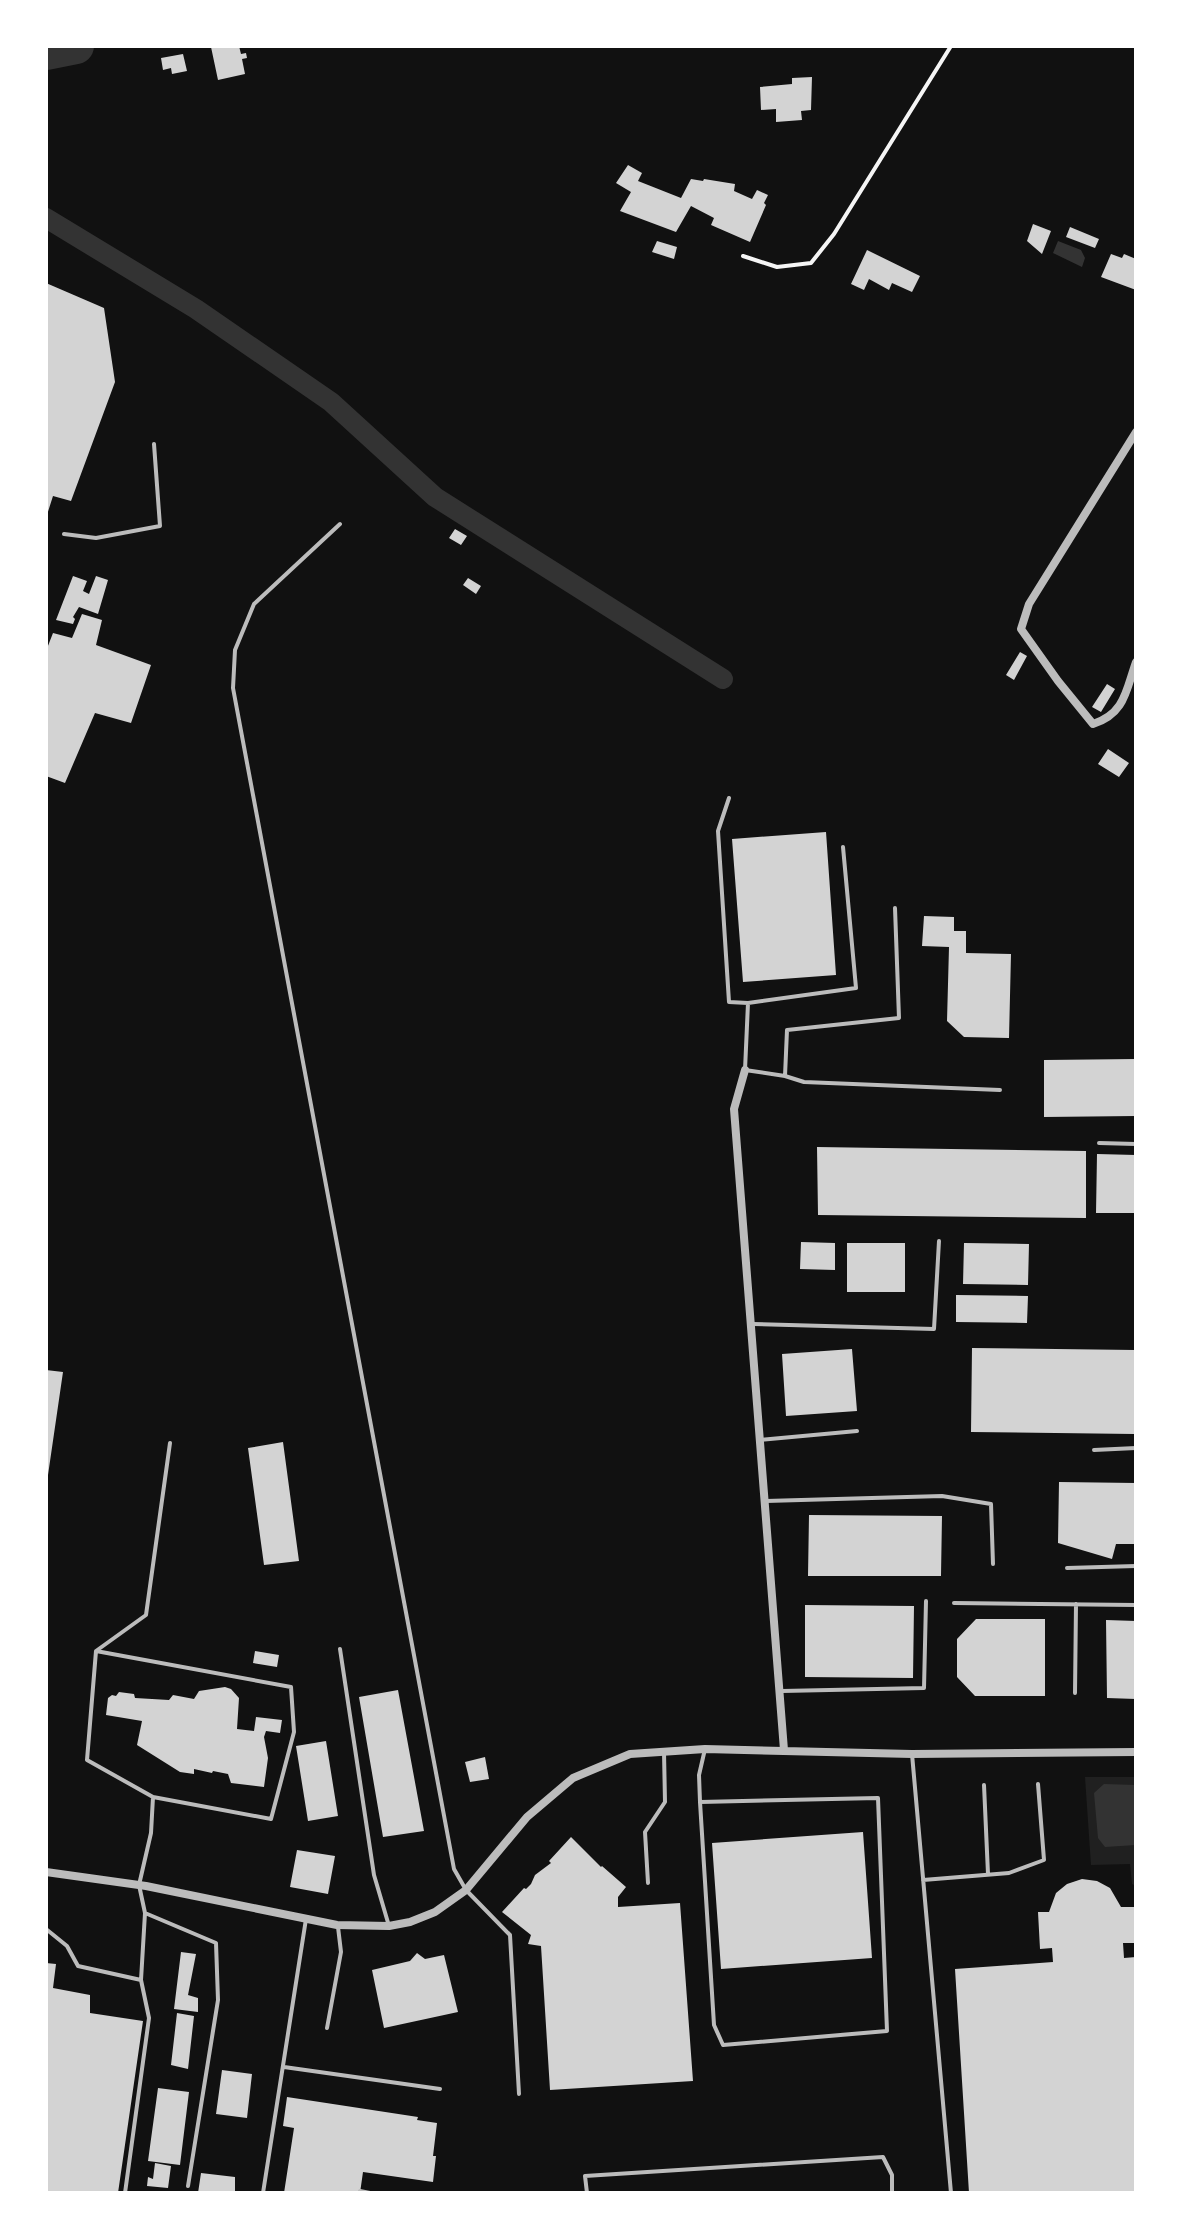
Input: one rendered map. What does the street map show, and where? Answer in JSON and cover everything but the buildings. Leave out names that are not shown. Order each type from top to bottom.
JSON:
[{"type":"street","points":[[1136,432],[1029,604],[1021,629],[1093,724],[1107,720],[1123,703],[1136,662]]},
{"type":"street","points":[[745,1070],[734,1109],[784,1750]]},
{"type":"street","points":[[46,1872],[139,1885],[337,1925],[389,1926],[435,1912],[466,1890],[527,1817],[573,1778],[630,1754],[705,1749],[912,1754],[1136,1752]]},
{"type":"lane","points":[[64,534],[96,538],[160,526],[154,444]]},
{"type":"lane","points":[[340,524],[254,604],[235,650],[233,688],[454,1869],[466,1890],[510,1935],[519,2094]]},
{"type":"lane","points":[[729,798],[718,831],[729,1002],[748,1003],[856,988],[843,847]]},
{"type":"lane","points":[[785,1076],[787,1030],[899,1018],[895,908]]},
{"type":"lane","points":[[748,1003],[745,1070],[804,1082],[1000,1090]]},
{"type":"lane","points":[[1099,1143],[1136,1144]]},
{"type":"lane","points":[[753,1324],[934,1329],[939,1241]]},
{"type":"lane","points":[[760,1440],[857,1431]]},
{"type":"lane","points":[[96,1651],[291,1687],[294,1732],[271,1819],[153,1797],[87,1760],[96,1651],[146,1615],[170,1443]]},
{"type":"lane","points":[[1094,1450],[1136,1448]]},
{"type":"lane","points":[[764,1501],[942,1496],[991,1504],[993,1564]]},
{"type":"lane","points":[[1067,1568],[1136,1566]]},
{"type":"lane","points":[[781,1691],[924,1688],[926,1601]]},
{"type":"lane","points":[[954,1603],[1136,1605]]},
{"type":"lane","points":[[1075,1693],[1076,1604]]},
{"type":"lane","points":[[340,1649],[374,1875],[389,1926]]},
{"type":"lane","points":[[700,1802],[878,1798],[887,2031],[723,2045],[714,2025],[700,1802],[699,1775],[705,1749]]},
{"type":"lane","points":[[648,1883],[645,1832],[665,1802],[664,1752]]},
{"type":"lane","points":[[912,1754],[951,2193]]},
{"type":"lane","points":[[923,1880],[1009,1873],[1044,1860],[1038,1784]]},
{"type":"lane","points":[[984,1785],[988,1874]]},
{"type":"lane","points":[[125,2193],[149,2018],[141,1980],[145,1913],[139,1885],[151,1833],[153,1797]]},
{"type":"lane","points":[[145,1913],[216,1943],[218,2000],[188,2186]]},
{"type":"lane","points":[[263,2193],[306,1917]]},
{"type":"lane","points":[[327,2028],[341,1952],[337,1925]]},
{"type":"lane","points":[[46,1929],[67,1946],[78,1966],[141,1980]]},
{"type":"lane","points":[[283,2067],[440,2089]]},
{"type":"lane","points":[[587,2193],[585,2176],[883,2157],[892,2175],[892,2193]]},
{"type":"lane","points":[[360,2191],[370,2193]]},
{"type":"path","points":[[743,256],[777,267],[811,263],[834,234],[951,46]]},
{"type":"shaded area","points":[[1058,241],[1081,250],[1085,258],[1082,267],[1053,253]]},
{"type":"shaded area","points":[[1085,1777],[1136,1777],[1136,1886],[1132,1884],[1130,1864],[1091,1865]]},
{"type":"shaded area","points":[[1104,1784],[1136,1785],[1136,1845],[1105,1847],[1098,1838],[1094,1793]]},
{"type":"waterway","points":[[46,52],[76,46]]},
{"type":"waterway","points":[[46,218],[196,309],[331,402],[435,497],[723,679]]}]
